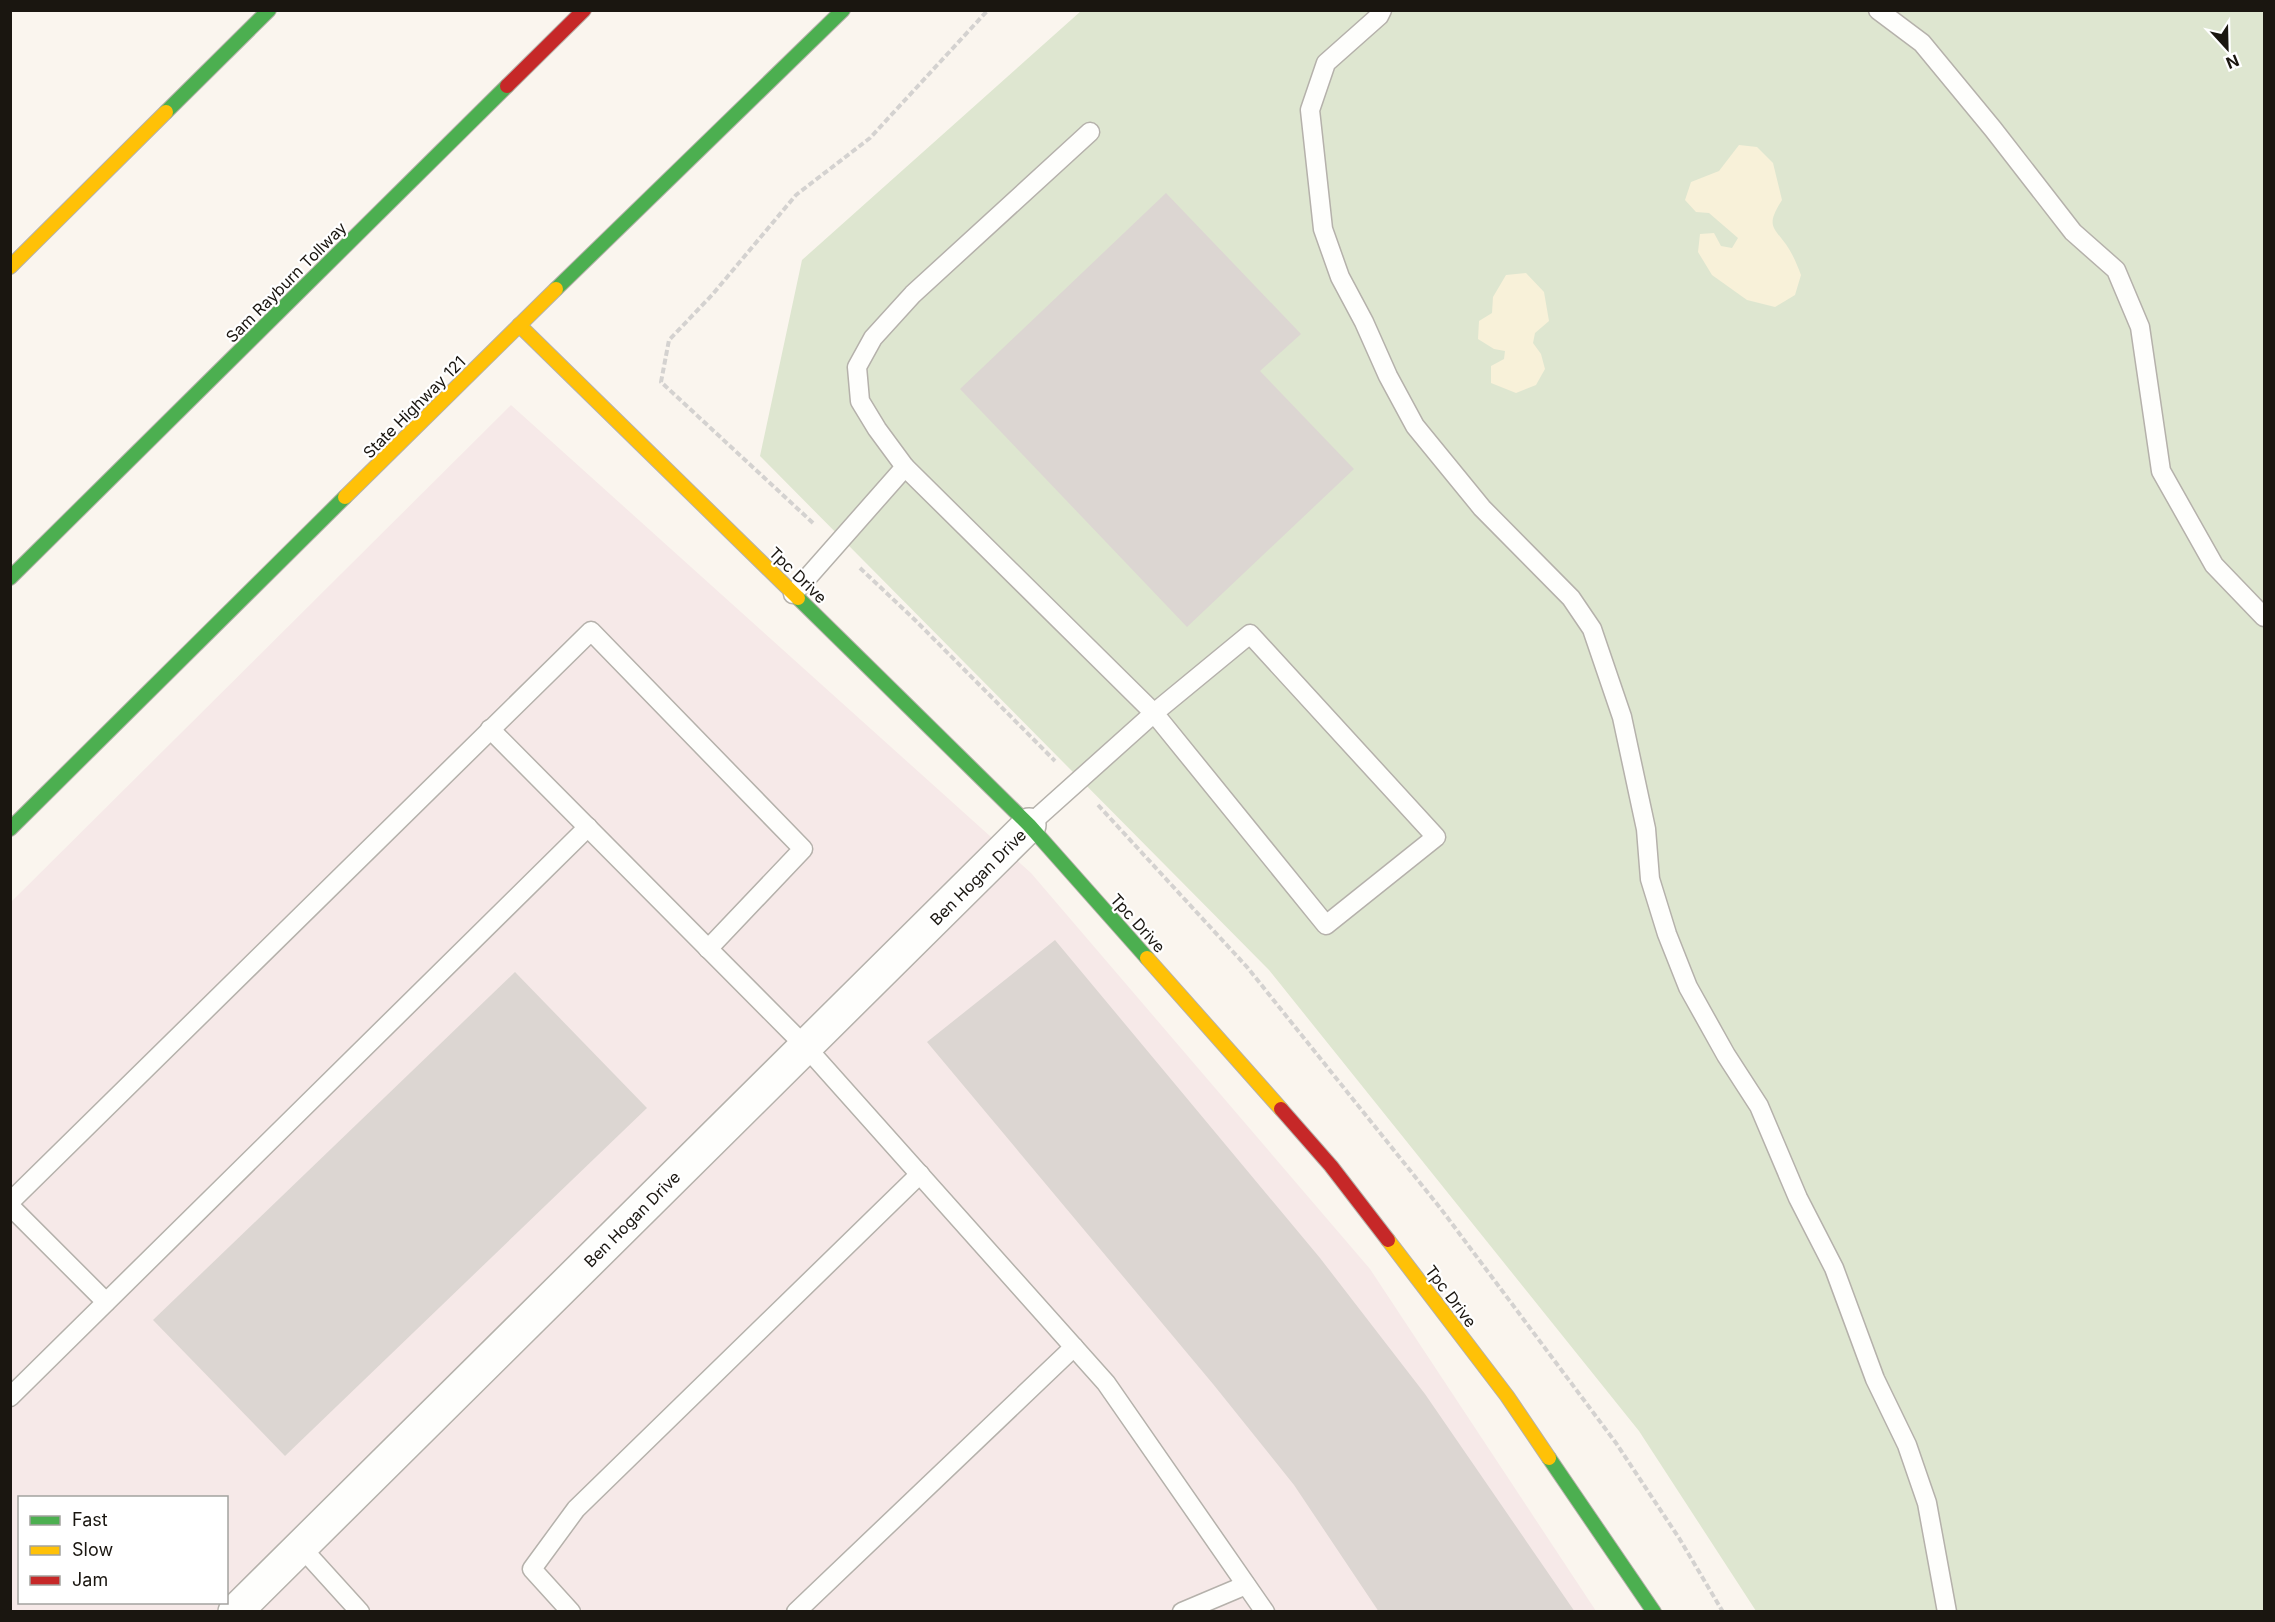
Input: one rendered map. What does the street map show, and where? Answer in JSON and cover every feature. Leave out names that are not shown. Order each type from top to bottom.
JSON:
[{"type":"main road","points":[[10,267],[269,10]]},
{"type":"main road","name":"Sam Rayburn Tollway","points":[[10,578],[584,10]]},
{"type":"main road","name":"State Highway 121","points":[[10,829],[519,326],[843,10]]},
{"type":"main road","name":"Tpc Drive","points":[[519,326],[1029,825],[1331,1166],[1507,1396],[1654,1611]]},
{"type":"street","name":"Ben Hogan Drive","points":[[234,1611],[1029,825]]},
{"type":"lane","points":[[1382,10],[1326,63],[1310,110],[1323,229],[1340,277],[1415,426],[1482,507],[1571,598],[1592,629],[1622,717],[1646,829],[1650,879],[1667,934],[1688,987],[1726,1055],[1759,1106],[1798,1198],[1834,1268],[1875,1379],[1907,1445],[1927,1503],[1947,1611]]},
{"type":"lane","points":[[1878,10],[1922,43],[2073,232],[2116,270],[2140,327],[2161,471],[2214,565],[2265,617]]},
{"type":"lane","points":[[1029,825],[1154,713],[1250,634],[1436,837],[1326,925],[1154,713],[905,467],[860,402],[858,367],[873,339],[914,294],[1090,132]]},
{"type":"lane","points":[[793,594],[905,467]]},
{"type":"lane","points":[[10,1202],[591,632],[803,849],[708,949]]},
{"type":"lane","points":[[490,729],[806,1047],[1106,1383],[1264,1611]]},
{"type":"lane","points":[[10,1397],[588,827]]},
{"type":"lane","points":[[571,1611],[532,1569],[576,1509],[920,1174]]},
{"type":"lane","points":[[10,1206],[106,1302]]},
{"type":"lane","points":[[796,1611],[1074,1347]]},
{"type":"lane","points":[[301,1547],[360,1611]]},
{"type":"lane","points":[[1182,1611],[1246,1585]]},
{"type":"path","points":[[988,10],[870,138],[796,195],[712,295],[669,340],[661,382],[915,620],[1076,781],[1247,966],[1441,1209],[1616,1443],[1679,1538],[1723,1611]]},
{"type":"shaded area","points":[[511,405],[1031,873],[1370,1269],[1596,1611],[11,1612],[11,902]]},
{"type":"green space","points":[[1081,11],[2264,11],[2264,1611],[1756,1611],[1639,1431],[1269,970],[760,456],[802,260]]},
{"type":"sand","points":[[1739,145],[1757,147],[1773,163],[1782,200],[1774,216],[1774,227],[1791,252],[1801,275],[1795,295],[1775,307],[1747,300],[1712,275],[1698,252],[1700,234],[1714,233],[1721,246],[1732,248],[1738,238],[1709,213],[1696,212],[1685,200],[1691,182],[1719,171]]},
{"type":"sand","points":[[1526,273],[1544,292],[1549,321],[1535,333],[1533,343],[1541,354],[1545,369],[1536,385],[1516,393],[1491,383],[1491,366],[1504,359],[1505,351],[1494,349],[1478,339],[1479,321],[1492,313],[1493,297],[1506,275]]},
{"type":"building","points":[[1166,193],[1301,334],[1260,371],[1354,469],[1187,627],[960,389]]},
{"type":"building","points":[[1055,940],[1320,1258],[1425,1394],[1575,1612],[1379,1612],[1294,1485],[1213,1384],[927,1042]]},
{"type":"building","points":[[515,972],[647,1108],[285,1456],[153,1320]]},
{"type":"traffic: fast","points":[[166,112],[269,10]]},
{"type":"traffic: fast","points":[[556,289],[843,10]]},
{"type":"traffic: fast","points":[[10,578],[507,86]]},
{"type":"traffic: fast","points":[[10,829],[345,497]]},
{"type":"traffic: fast","points":[[798,598],[1029,825],[1147,958]]},
{"type":"traffic: fast","points":[[1549,1458],[1654,1612]]},
{"type":"traffic: slow","points":[[10,267],[166,112]]},
{"type":"traffic: slow","points":[[345,497],[556,289]]},
{"type":"traffic: slow","points":[[519,325],[798,598]]},
{"type":"traffic: slow","points":[[1147,958],[1281,1109]]},
{"type":"traffic: slow","points":[[1388,1240],[1507,1396],[1549,1458]]},
{"type":"traffic: jam","points":[[507,86],[584,10]]},
{"type":"traffic: jam","points":[[1281,1109],[1331,1166],[1388,1240]]}]
